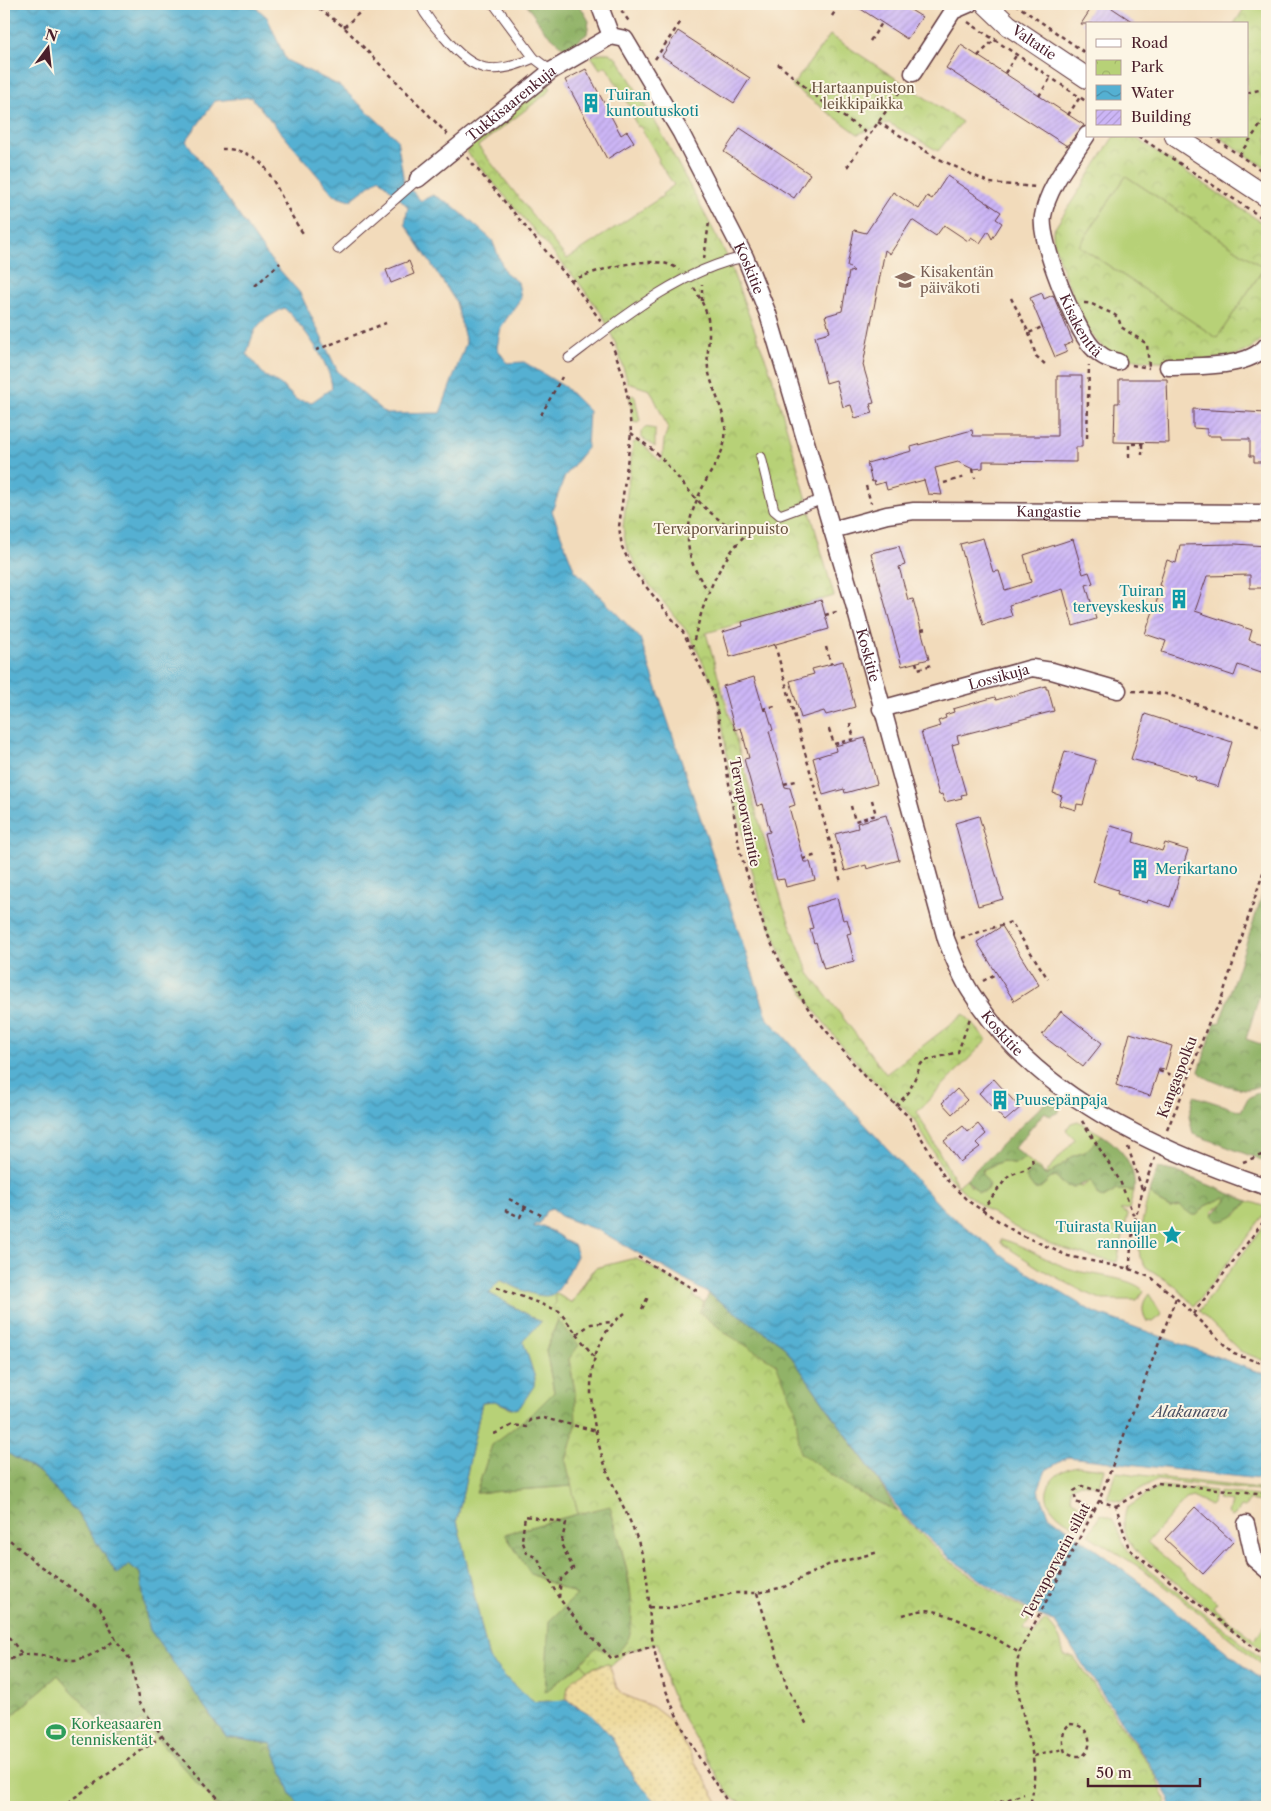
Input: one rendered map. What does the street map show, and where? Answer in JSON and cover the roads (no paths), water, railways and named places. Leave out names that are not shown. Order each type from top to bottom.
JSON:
[{"type":"street","points":[[599,4],[610,36]]},
{"type":"street","points":[[913,72],[953,11],[969,4]]},
{"type":"street","name":"Valtatie","points":[[986,4],[1008,25],[1086,77]]},
{"type":"street","name":"Tukkisaarenkuja","points":[[418,179],[551,72],[610,36]]},
{"type":"street","name":"Koskitie","points":[[610,36],[625,39],[681,133],[745,257],[768,314],[832,530],[946,939],[968,990],[1000,1032],[1048,1078],[1081,1103],[1160,1146],[1267,1187]]},
{"type":"street","name":"Kisakenttä","points":[[1086,137],[1052,189],[1044,213],[1044,237],[1072,308],[1092,347],[1104,357],[1118,362]]},
{"type":"street","points":[[1178,138],[1267,197]]},
{"type":"street","points":[[1168,367],[1238,362],[1257,355],[1267,345]]},
{"type":"street","name":"Kangastie","points":[[832,530],[887,515],[914,511],[1267,513]]},
{"type":"street","name":"Lossikuja","points":[[881,709],[1032,668],[1052,671],[1118,690]]},
{"type":"street","points":[[1246,1524],[1254,1560],[1267,1570]]},
{"type":"lane","points":[[420,4],[426,16],[468,62],[484,69],[498,70],[534,58]]},
{"type":"lane","points":[[494,4],[534,58],[551,72]]},
{"type":"lane","points":[[338,249],[394,198],[418,179]]},
{"type":"lane","points":[[569,358],[606,330],[666,290],[723,261],[745,257]]},
{"type":"lane","points":[[761,457],[774,510],[780,515],[815,502]]},
{"type":"water","name":"Alakanava","points":[[4,4],[252,4],[267,17],[286,60],[340,86],[397,139],[404,182],[421,201],[433,195],[452,205],[492,240],[505,272],[518,282],[521,298],[501,327],[497,348],[507,363],[524,362],[565,387],[589,411],[587,448],[565,476],[552,511],[574,569],[640,638],[768,1019],[944,1210],[1009,1261],[1093,1312],[1267,1375],[1267,1480],[1068,1457],[1046,1470],[1038,1490],[1049,1515],[1147,1588],[1267,1684],[1267,1807],[1169,1807],[1170,1799],[1156,1774],[1054,1621],[1038,1615],[998,1592],[950,1558],[903,1515],[783,1345],[709,1294],[600,1231],[562,1217],[552,1209],[546,1211],[540,1223],[534,1225],[534,1227],[543,1226],[575,1246],[577,1256],[561,1286],[550,1296],[535,1295],[500,1280],[489,1293],[541,1322],[523,1341],[535,1378],[534,1386],[520,1407],[515,1409],[495,1401],[482,1402],[457,1521],[489,1659],[511,1683],[535,1702],[566,1700],[593,1716],[611,1736],[634,1779],[653,1798],[658,1807],[300,1807],[291,1794],[272,1744],[226,1737],[148,1627],[140,1573],[129,1564],[117,1574],[78,1514],[40,1473],[4,1451]],"holes":[[[251,97],[334,195],[351,200],[379,178],[408,207],[405,224],[456,302],[466,343],[440,413],[386,414],[338,372],[300,293],[270,259],[186,141],[215,101]],[[284,308],[299,324],[314,345],[330,378],[332,388],[312,402],[297,400],[280,384],[265,376],[247,354],[252,337],[258,326],[268,317]]]},
{"type":"place","name":"Tuiran kuntoutuskoti","points":[[591,103]]},
{"type":"place","name":"Kisakentän päiväkoti","points":[[905,280]]},
{"type":"place","name":"Tuiran terveyskeskus","points":[[1179,599]]},
{"type":"place","name":"Merikartano","points":[[1140,869]]},
{"type":"place","name":"Puusepänpaja","points":[[1000,1100]]},
{"type":"place","name":"Tuirasta Ruijan rannoille","points":[[1172,1235]]},
{"type":"place","name":"Korkeasaaren tenniskentät","points":[[56,1732]]},
{"type":"park label","name":"Hartaanpuiston leikkipaikka","points":[[863,96]]},
{"type":"park label","name":"Tervaporvarinpuisto","points":[[721,529]]}]
